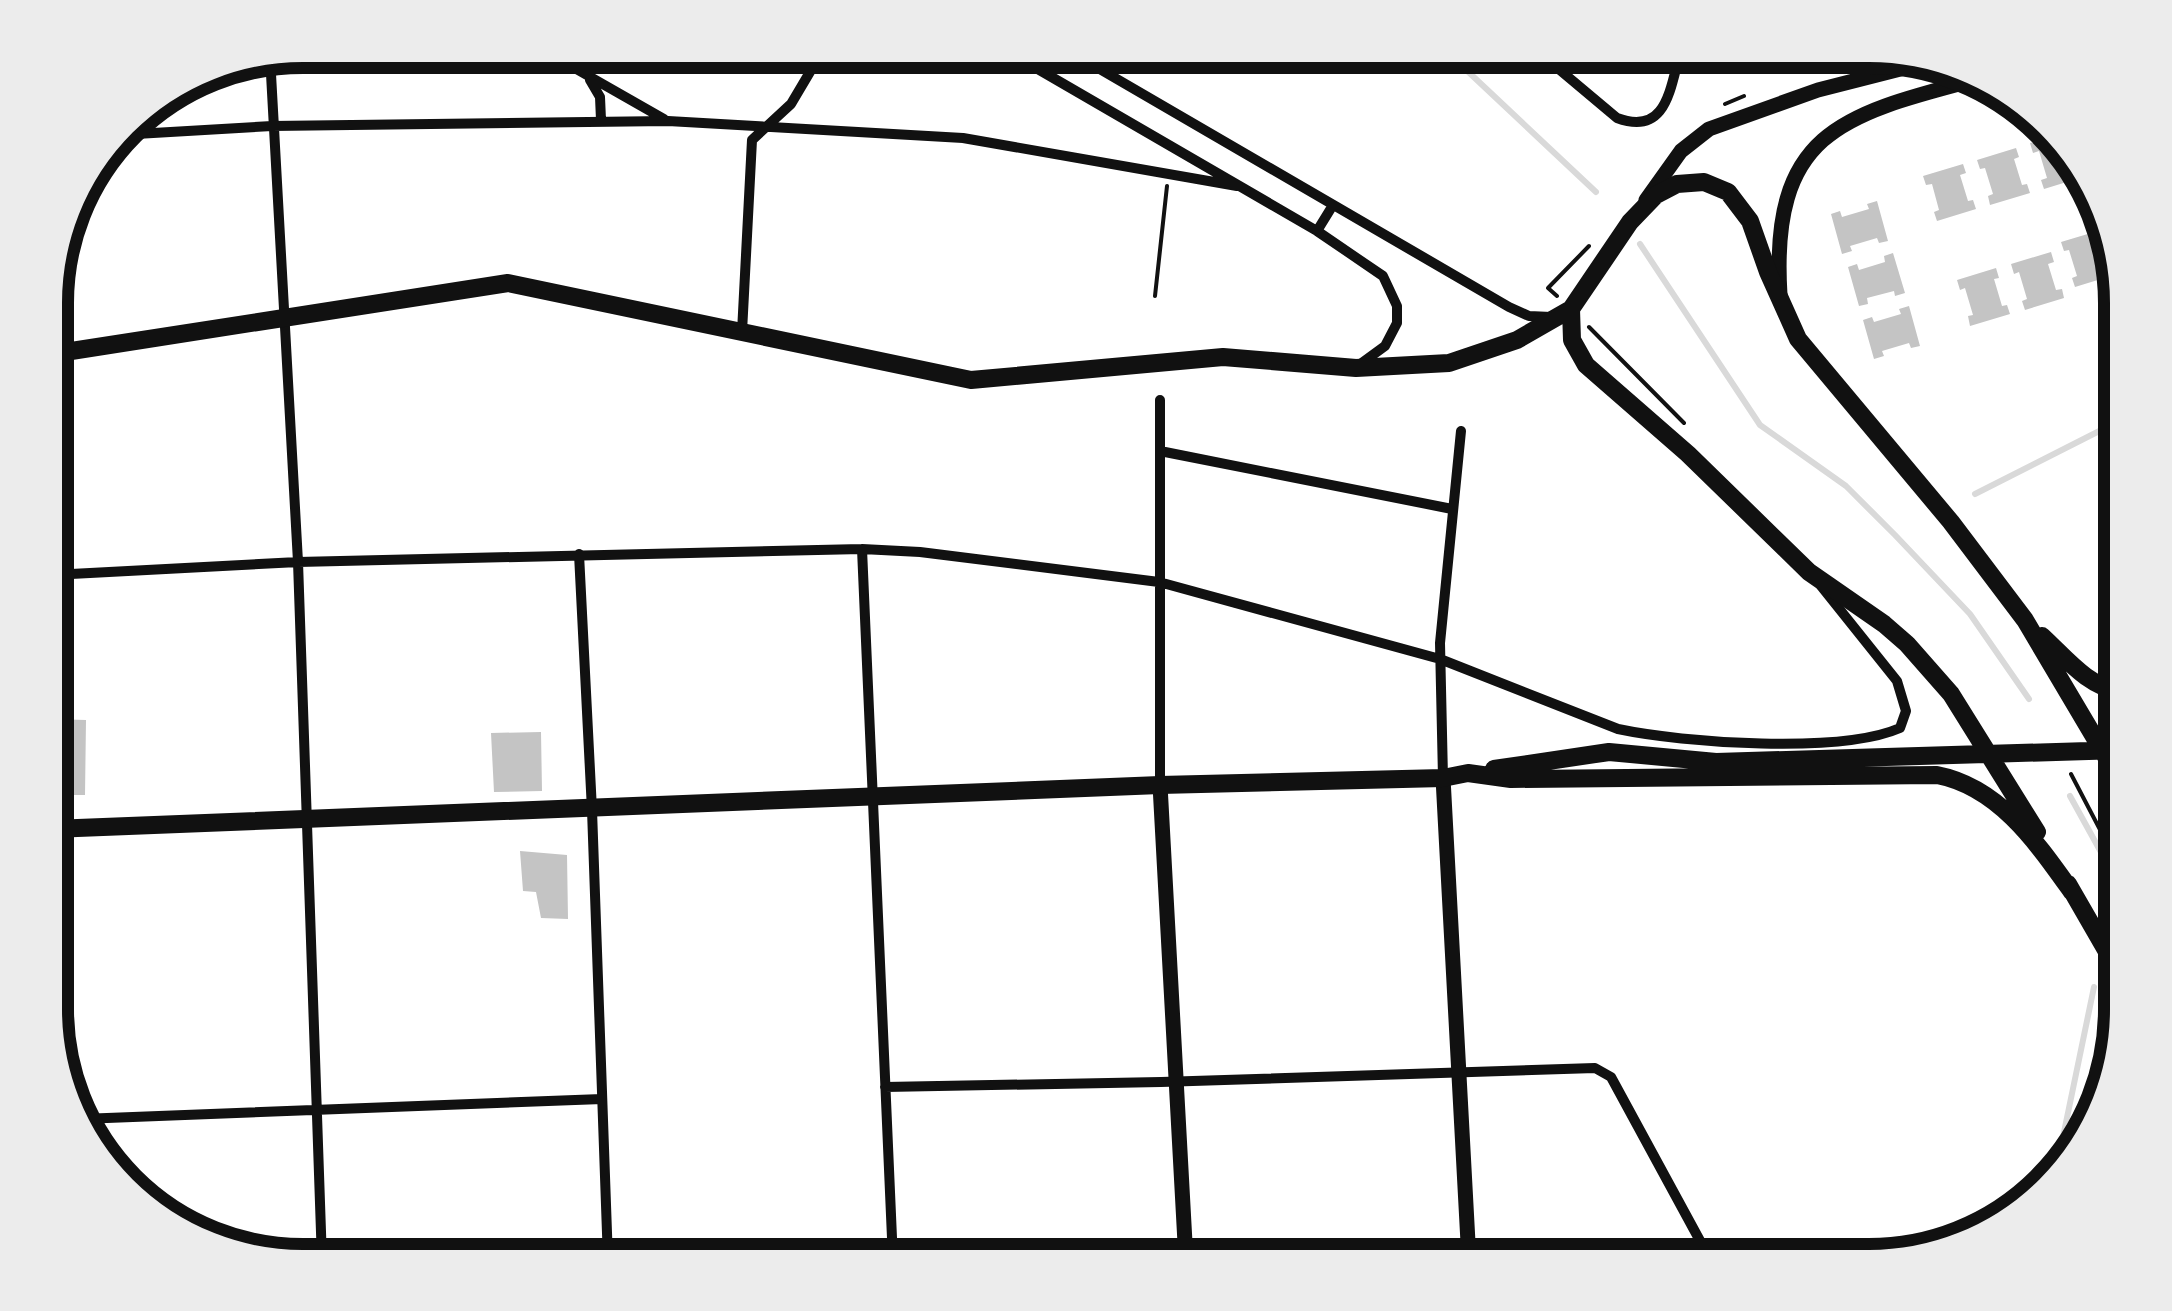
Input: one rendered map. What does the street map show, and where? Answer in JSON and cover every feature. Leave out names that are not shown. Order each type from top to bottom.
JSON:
[{"type":"main road","points":[[68,351],[508,283],[970,380],[1224,357],[1356,368],[1449,363],[1516,340],[1564,313],[1630,222],[1666,188],[1689,182],[1718,186],[1740,204],[1750,221],[1780,301],[1811,357],[1952,522],[2025,620],[2104,752]]},
{"type":"main road","points":[[1564,313],[1572,340],[1586,365],[1688,454],[1809,572],[1907,644],[1951,694],[2000,768],[2104,946]]},
{"type":"main road","points":[[2025,620],[2090,681],[2104,688]]},
{"type":"main road","points":[[68,828],[1160,785],[1443,778],[1609,752],[1716,762],[2104,751]]},
{"type":"main road","points":[[1468,773],[1511,778],[1937,775],[1960,780],[2018,822],[2072,892]]},
{"type":"street","points":[[575,68],[668,121]]},
{"type":"street","points":[[742,332],[752,140],[790,104],[812,68]]},
{"type":"street","points":[[1036,68],[1317,231],[1384,276],[1397,306],[1397,323],[1385,346],[1356,368]]},
{"type":"street","points":[[1098,68],[1508,307],[1529,316],[1564,313]]},
{"type":"street","points":[[1557,68],[1617,118],[1630,122],[1644,122],[1663,110],[1676,68]]},
{"type":"street","points":[[270,70],[298,562],[321,1244]]},
{"type":"street","points":[[1630,222],[1681,151],[1709,129],[1818,90],[1897,70]]},
{"type":"street","points":[[582,72],[600,97],[602,120]]},
{"type":"street","points":[[1780,301],[1782,215],[1806,157],[1830,134],[1862,114],[1887,103],[1957,84]]},
{"type":"street","points":[[140,134],[272,126],[668,121],[963,138],[1237,186]]},
{"type":"street","points":[[1317,231],[1333,205]]},
{"type":"street","points":[[1160,400],[1160,785],[1185,1243]]},
{"type":"street","points":[[1461,431],[1440,658],[1468,1243]]},
{"type":"street","points":[[1160,451],[1452,509]]},
{"type":"street","points":[[68,574],[298,562],[578,554],[862,548],[920,552],[1159,582],[1440,658],[1618,729],[1674,738],[1831,742],[1882,736],[1900,728],[1906,711],[1898,681],[1809,572]]},
{"type":"street","points":[[862,548],[892,1244]]},
{"type":"street","points":[[578,554],[592,810],[607,1244]]},
{"type":"street","points":[[885,1087],[1595,1068],[1611,1077],[1702,1243]]},
{"type":"street","points":[[96,1118],[602,1100]]},
{"type":"path","points":[[1720,107],[1750,95]]},
{"type":"path","points":[[1155,296],[1169,172]]},
{"type":"path","points":[[1589,246],[1548,288],[1564,313],[1682,422]]},
{"type":"path","points":[[2071,774],[2104,837]]},
{"type":"building","points":[[2039,141],[2070,181],[2044,189],[2041,180],[2047,178],[2039,151],[2033,153],[2030,143]]},
{"type":"building","points":[[2016,148],[2019,157],[2014,159],[2022,185],[2027,184],[2030,193],[1990,205],[1988,196],[1993,194],[1985,168],[1980,169],[1977,160]]},
{"type":"building","points":[[1963,164],[1966,173],[1960,175],[1968,201],[1973,200],[1976,209],[1937,221],[1934,212],[1939,210],[1932,184],[1926,185],[1923,176]]},
{"type":"building","points":[[1877,201],[1888,241],[1879,243],[1877,238],[1850,246],[1852,251],[1842,254],[1831,214],[1840,211],[1842,217],[1869,209],[1867,204]]},
{"type":"building","points":[[2093,232],[2103,278],[2075,287],[2072,278],[2077,276],[2069,250],[2064,251],[2061,242]]},
{"type":"building","points":[[2051,252],[2054,262],[2048,264],[2056,290],[2062,289],[2064,298],[2025,310],[2022,301],[2027,299],[2019,272],[2014,274],[2011,264]]},
{"type":"building","points":[[1893,253],[1905,293],[1895,296],[1894,291],[1867,298],[1868,304],[1859,306],[1848,267],[1857,264],[1859,270],[1885,262],[1884,256]]},
{"type":"building","points":[[1996,268],[1999,278],[1994,279],[2002,306],[2007,305],[2010,314],[1970,326],[1968,316],[1973,315],[1965,288],[1960,290],[1957,280]]},
{"type":"building","points":[[1909,306],[1920,346],[1911,348],[1909,343],[1882,351],[1884,356],[1874,359],[1863,320],[1872,317],[1874,322],[1901,314],[1899,309]]},
{"type":"building","points":[[68,719],[86,720],[85,795],[68,795]]},
{"type":"building","points":[[541,732],[542,791],[494,792],[491,733]]},
{"type":"building","points":[[520,851],[567,855],[568,919],[541,918],[536,892],[523,891]]},
{"type":"waterway","points":[[1464,68],[1596,192]]},
{"type":"waterway","points":[[1640,244],[1760,425],[1846,486],[1895,535],[1970,614],[2029,699]]},
{"type":"waterway","points":[[1975,494],[2104,429]]},
{"type":"waterway","points":[[2070,796],[2102,854]]},
{"type":"waterway","points":[[2062,1142],[2094,987]]}]
